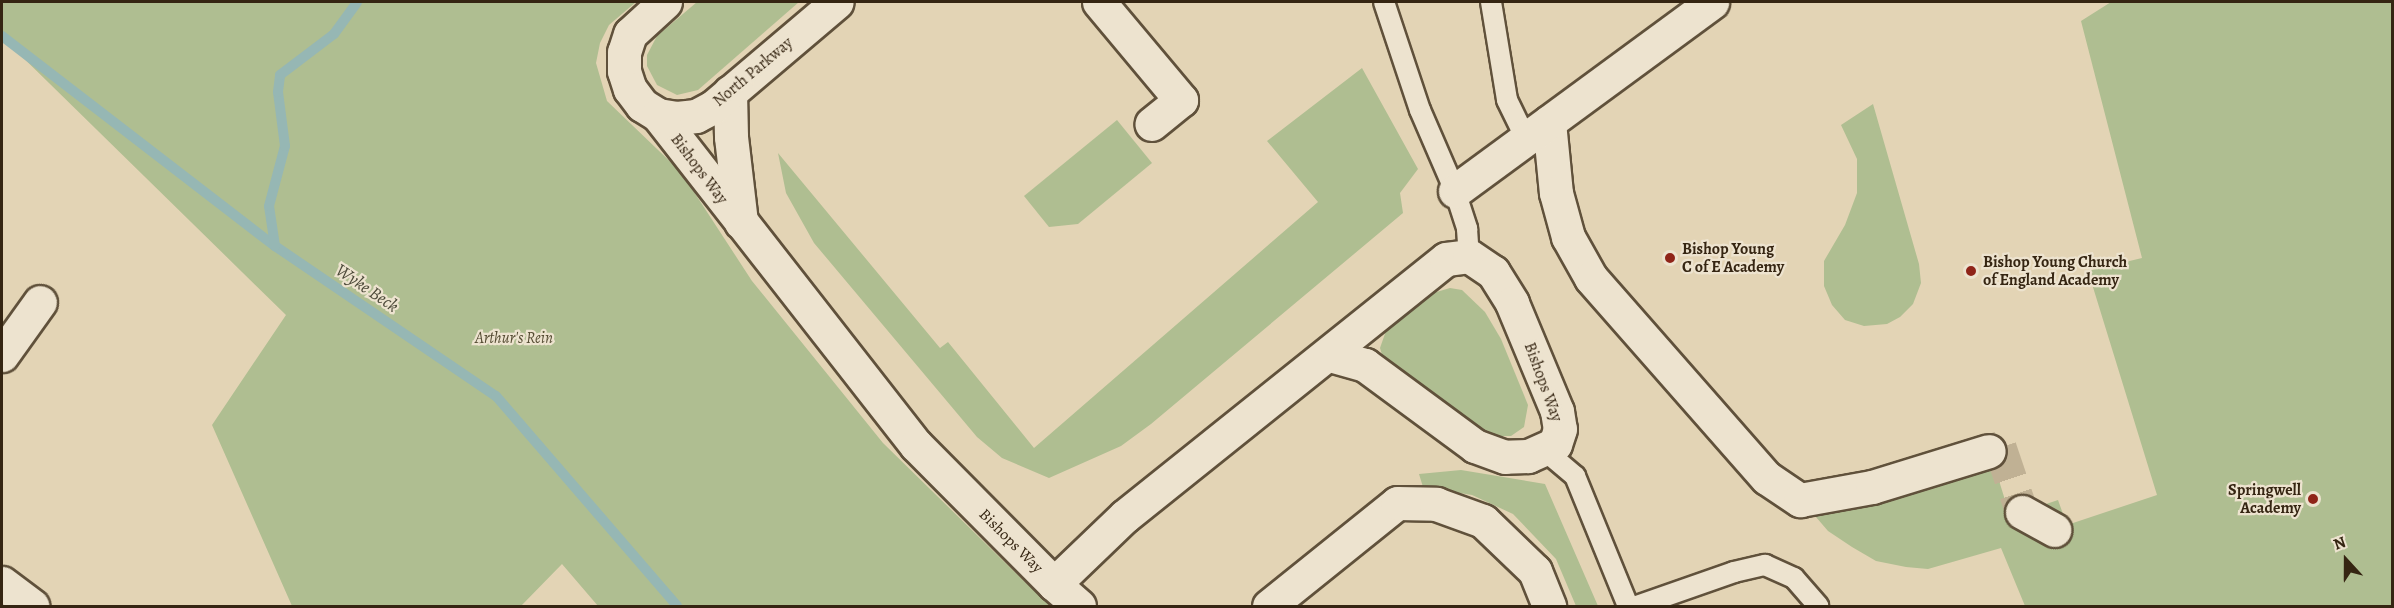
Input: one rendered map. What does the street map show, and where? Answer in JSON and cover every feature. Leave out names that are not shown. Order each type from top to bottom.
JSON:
[{"type":"street","points":[[658,115],[642,105],[630,89],[624,71],[624,52],[630,34],[665,2]]},
{"type":"street","name":"North Parkway","points":[[658,115],[677,118],[696,116],[730,92],[837,2]]},
{"type":"street","points":[[1099,2],[1181,100],[1151,124]]},
{"type":"street","points":[[1455,191],[1712,2]]},
{"type":"street","name":"Bishops Way","points":[[730,92],[731,138],[741,222]]},
{"type":"street","name":"Bishops Way","points":[[658,115],[916,445],[1054,584],[1125,516],[1329,355],[1446,259],[1468,256],[1493,272],[1539,364],[1560,429],[1555,444],[1543,449]]},
{"type":"street","points":[[1537,130],[1565,226],[1591,278],[1767,478],[1800,500],[1872,487],[1989,451]]},
{"type":"street","points":[[2,355],[40,302]]},
{"type":"street","points":[[1329,355],[1365,365],[1475,446],[1505,457],[1528,456],[1543,449]]},
{"type":"street","points":[[1269,606],[1397,503],[1436,504],[1483,521],[1535,571],[1549,606]]},
{"type":"street","points":[[2022,512],[2054,530]]},
{"type":"street","points":[[2,583],[32,606]]},
{"type":"street","points":[[1054,584],[1079,606]]},
{"type":"lane","points":[[1384,2],[1420,110],[1455,191],[1467,229],[1468,256]]},
{"type":"lane","points":[[1491,2],[1507,100],[1537,130]]},
{"type":"lane","points":[[1543,449],[1575,476],[1628,606]]},
{"type":"lane","points":[[1637,606],[1734,572],[1766,565],[1794,578],[1818,606]]},
{"type":"green space","name":"Arthur's Rein","points":[[2,2],[636,2],[609,25],[600,43],[596,63],[607,101],[681,172],[752,281],[883,443],[1027,584],[1058,606],[598,606],[562,564],[521,606],[292,606],[212,425],[286,315],[2,37]]},
{"type":"green space","points":[[697,2],[799,2],[698,90],[677,95],[657,85],[647,66],[647,55],[657,36]]},
{"type":"green space","points":[[2111,2],[2392,2],[2392,606],[2025,606],[2001,548],[1928,569],[1906,567],[1876,561],[1852,547],[1828,531],[1810,510],[1987,442],[2010,516],[2058,500],[2067,525],[2157,495],[2088,271],[2142,258],[2081,21]]},
{"type":"green space","points":[[1362,68],[1418,169],[1400,193],[1403,213],[1151,424],[1121,446],[1049,478],[1002,458],[977,437],[814,243],[786,193],[778,153],[940,348],[948,342],[1034,448],[1318,202],[1267,141]]},
{"type":"green space","points":[[1873,104],[1919,264],[1921,283],[1913,304],[1900,317],[1887,324],[1864,326],[1845,320],[1832,305],[1824,286],[1824,261],[1845,225],[1857,193],[1857,159],[1841,125]]},
{"type":"green space","points":[[1117,120],[1152,163],[1078,224],[1049,227],[1024,196]]},
{"type":"green space","points":[[1450,288],[1462,290],[1485,312],[1501,339],[1528,405],[1524,427],[1511,436],[1496,436],[1464,425],[1383,358],[1380,348],[1387,328],[1399,311],[1416,298]]},
{"type":"green space","points":[[1461,470],[1545,484],[1598,606],[1576,606],[1556,559],[1513,514],[1472,495],[1423,487],[1419,474]]},
{"type":"waterway","points":[[275,246],[269,206],[285,146],[278,92],[280,75],[334,34],[357,2]]},
{"type":"waterway","name":"Wyke Beck","points":[[2,36],[275,246],[496,396],[677,606]]},
{"type":"tunnel","points":[[1989,451],[2000,447],[2022,512]]},
{"type":"place","name":"Bishop Young C of E Academy","points":[[1670,258]]},
{"type":"place","name":"Bishop Young Church of England Academy","points":[[1971,271]]},
{"type":"place","name":"Springwell Academy","points":[[2313,499]]}]
